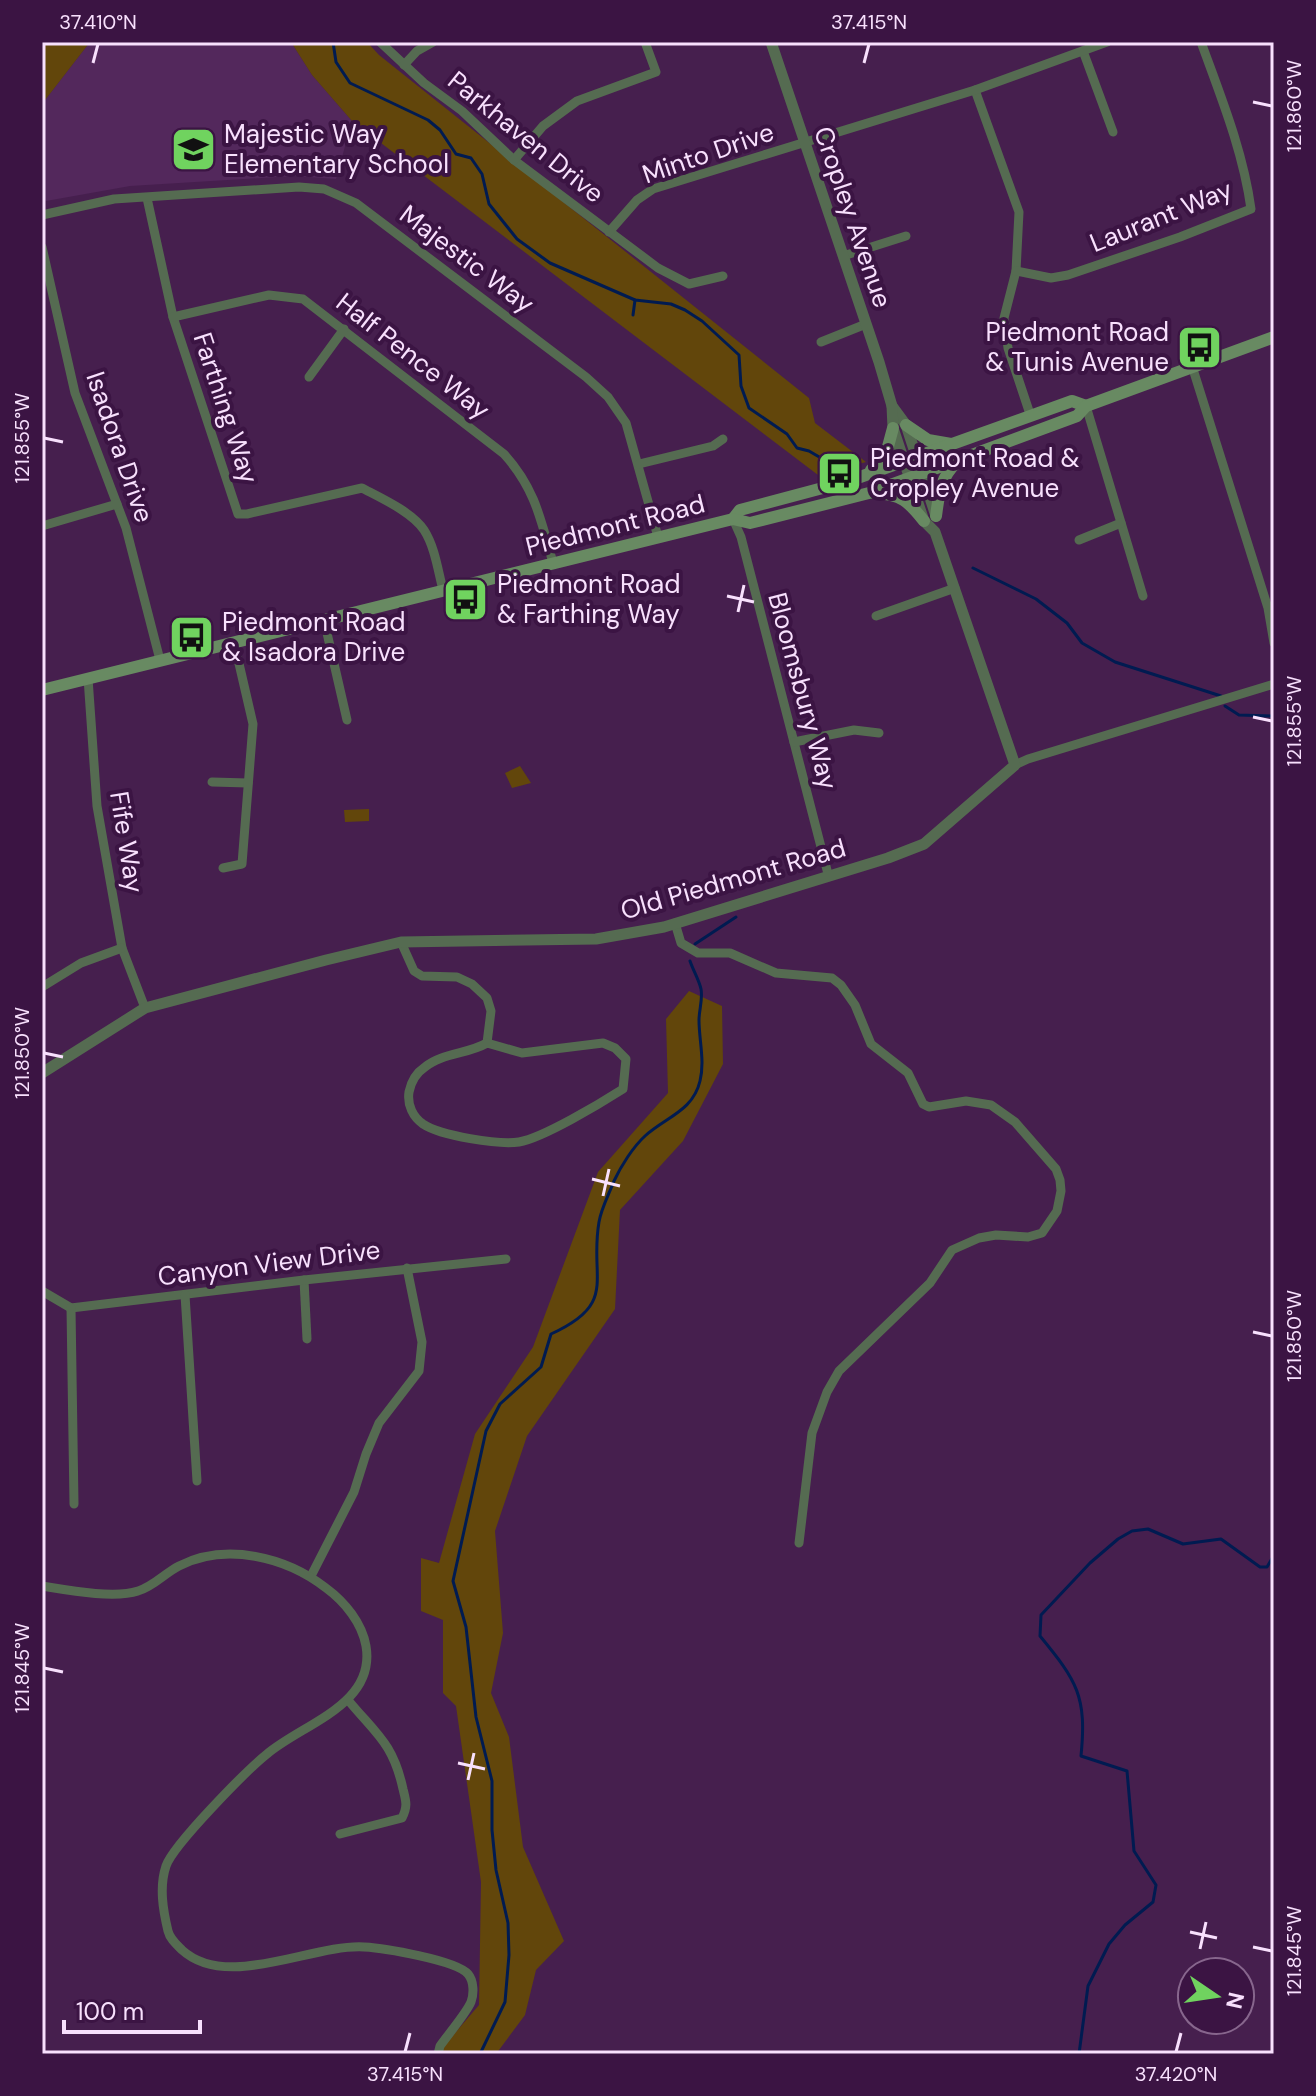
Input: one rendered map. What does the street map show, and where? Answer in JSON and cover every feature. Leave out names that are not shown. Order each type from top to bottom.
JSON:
[{"type":"main road","name":"Piedmont Road","points":[[42,690],[733,519],[750,523],[869,493],[1077,416],[1086,406],[1274,337]]},
{"type":"main road","name":"Piedmont Road","points":[[733,519],[740,510],[866,475],[1030,414],[1072,401],[1086,406]]},
{"type":"main road","points":[[866,475],[886,454],[899,426],[928,440],[954,444]]},
{"type":"main road","points":[[869,493],[892,494],[907,500],[930,518],[943,480],[962,457]]},
{"type":"street","name":"Parkhaven Drive","points":[[380,42],[462,111],[514,160],[679,281],[689,284],[723,276]]},
{"type":"street","points":[[404,65],[417,51],[433,42]]},
{"type":"street","points":[[514,160],[543,126],[577,101],[656,72],[645,42]]},
{"type":"street","name":"Cropley Avenue","points":[[771,42],[1015,765]]},
{"type":"street","name":"Minto Drive","points":[[609,232],[637,200],[653,189],[975,90],[1107,42]]},
{"type":"street","name":"Laurant Way","points":[[1016,271],[1051,278],[1068,275],[1251,209],[1247,180],[1234,134],[1201,42]]},
{"type":"street","points":[[1083,51],[1113,132]]},
{"type":"street","points":[[975,90],[1019,212],[1016,271],[1004,318],[1008,348],[1030,414]]},
{"type":"street","name":"Majestic Way","points":[[42,215],[114,199],[299,187],[324,189],[356,203],[586,377],[608,397],[626,423],[658,537]]},
{"type":"street","name":"Farthing Way","points":[[147,198],[173,317],[238,514],[362,488],[393,504],[423,529],[443,590]]},
{"type":"street","points":[[843,256],[906,236]]},
{"type":"street","name":"Isadora Drive","points":[[42,247],[75,393],[117,504],[160,660]]},
{"type":"street","name":"Half Pence Way","points":[[173,317],[269,295],[303,299],[504,454],[522,474],[534,498],[553,563]]},
{"type":"street","points":[[821,342],[866,324]]},
{"type":"street","points":[[309,377],[344,329]]},
{"type":"street","points":[[1192,366],[1268,608],[1274,643]]},
{"type":"street","points":[[1086,406],[1143,596]]},
{"type":"street","points":[[639,464],[713,446],[723,439]]},
{"type":"street","points":[[42,526],[117,504]]},
{"type":"street","name":"Bloomsbury Way","points":[[733,519],[741,537],[828,874]]},
{"type":"street","points":[[1079,540],[1121,523]]},
{"type":"street","points":[[876,616],[955,588]]},
{"type":"street","points":[[324,620],[347,720]]},
{"type":"street","points":[[223,868],[242,864],[253,724],[234,642]]},
{"type":"street","name":"Fife Way","points":[[88,678],[97,806],[122,948],[145,1008]]},
{"type":"street","name":"Old Piedmont Road","points":[[42,1073],[145,1008],[401,942],[596,939],[675,923],[888,858],[924,844],[1015,765],[1028,759],[1274,684]]},
{"type":"street","points":[[794,742],[854,730],[879,733]]},
{"type":"street","points":[[212,782],[248,783]]},
{"type":"street","points":[[675,923],[681,943],[698,953],[730,953],[776,973],[832,978],[855,1005],[871,1044],[908,1073],[923,1104],[929,1107],[966,1101],[991,1105],[1015,1122],[1056,1169],[1060,1180],[1057,1211],[1049,1227],[1042,1233],[1028,1237],[996,1235],[979,1238],[952,1250],[930,1283],[839,1371],[827,1392],[812,1433],[799,1543]]},
{"type":"street","points":[[401,942],[414,971],[422,976],[457,977],[472,984],[487,998],[491,1011],[487,1043]]},
{"type":"street","points":[[42,987],[81,963],[122,948]]},
{"type":"street","points":[[487,1043],[522,1053],[603,1043],[615,1048],[626,1059],[623,1089],[534,1138],[517,1142],[475,1140],[425,1125],[414,1115],[409,1104],[413,1078],[426,1065],[473,1051],[487,1043]]},
{"type":"street","name":"Canyon View Drive","points":[[71,1308],[506,1259]]},
{"type":"street","points":[[311,1576],[354,1492],[379,1423],[419,1371],[422,1342],[407,1268]]},
{"type":"street","points":[[304,1280],[307,1339]]},
{"type":"street","points":[[42,1291],[71,1308],[74,1504]]},
{"type":"street","points":[[185,1295],[197,1481]]},
{"type":"street","points":[[42,1586],[117,1594],[139,1591],[178,1566],[233,1553],[286,1565],[311,1576],[344,1604],[366,1642],[368,1656],[359,1687],[348,1700],[267,1754],[181,1842],[167,1864],[162,1889],[169,1936],[186,1953],[206,1963],[229,1967],[363,1947],[449,1962],[468,1974],[473,1987],[471,2004],[440,2046],[438,2054]]},
{"type":"street","points":[[340,1834],[402,1818],[407,1807],[398,1763],[380,1734],[348,1700]]},
{"type":"shaded area","points":[[42,42],[90,42],[42,104]]},
{"type":"shaded area","name":"Majestic Way Elementary School","points":[[90,42],[291,42],[312,75],[352,121],[336,179],[295,176],[130,186],[46,201],[42,197],[42,104]]},
{"type":"shaded area","points":[[291,42],[367,42],[379,55],[809,398],[815,423],[866,462],[818,475],[352,121],[312,75]]},
{"type":"shaded area","points":[[520,766],[531,783],[512,788],[505,773]]},
{"type":"shaded area","points":[[369,809],[369,821],[345,822],[344,810]]},
{"type":"shaded area","points":[[689,991],[722,1006],[723,1064],[683,1141],[620,1210],[615,1309],[527,1436],[495,1531],[503,1633],[491,1693],[509,1737],[523,1847],[564,1941],[536,1970],[525,2015],[496,2054],[437,2054],[479,2005],[481,1882],[456,1706],[443,1693],[443,1620],[421,1611],[421,1558],[439,1563],[475,1434],[533,1347],[598,1172],[668,1093],[666,1019]]},
{"type":"waterway","points":[[333,42],[336,62],[350,83],[428,120],[440,130],[456,154],[471,158],[482,174],[489,204],[517,239],[550,263],[635,300],[671,304],[702,321],[739,355],[741,386],[749,408],[787,434],[797,448],[809,451],[838,468]]},
{"type":"waterway","points":[[633,315],[635,300]]},
{"type":"waterway","points":[[973,568],[1036,599],[1067,623],[1082,643],[1115,662],[1221,696]]},
{"type":"waterway","points":[[1225,706],[1239,715],[1274,716]]},
{"type":"waterway","points":[[695,944],[736,917]]},
{"type":"waterway","points":[[480,2054],[505,2002],[508,1923],[496,1870],[492,1781],[476,1717],[466,1627],[453,1581],[486,1431],[500,1404],[541,1367],[551,1334],[572,1323],[593,1300],[597,1288],[600,1217],[614,1181],[636,1146],[685,1107],[700,1081],[701,993],[690,961]]},
{"type":"waterway","points":[[1079,2054],[1088,1986],[1109,1944],[1125,1925],[1153,1902],[1156,1885],[1134,1851],[1127,1771],[1081,1756],[1082,1718],[1077,1690],[1063,1665],[1040,1636],[1041,1615],[1090,1563],[1132,1531],[1148,1529],[1183,1544],[1221,1539],[1260,1567],[1267,1567],[1274,1555]]},
{"type":"place","name":"Majestic Way Elementary School","points":[[193,149]]},
{"type":"place","name":"Piedmont Road & Tunis Avenue","points":[[1200,347]]},
{"type":"place","name":"Piedmont Road & Cropley Avenue","points":[[839,473]]},
{"type":"place","name":"Piedmont Road & Farthing Way","points":[[466,599]]},
{"type":"place","name":"Piedmont Road & Isadora Drive","points":[[191,637]]}]
